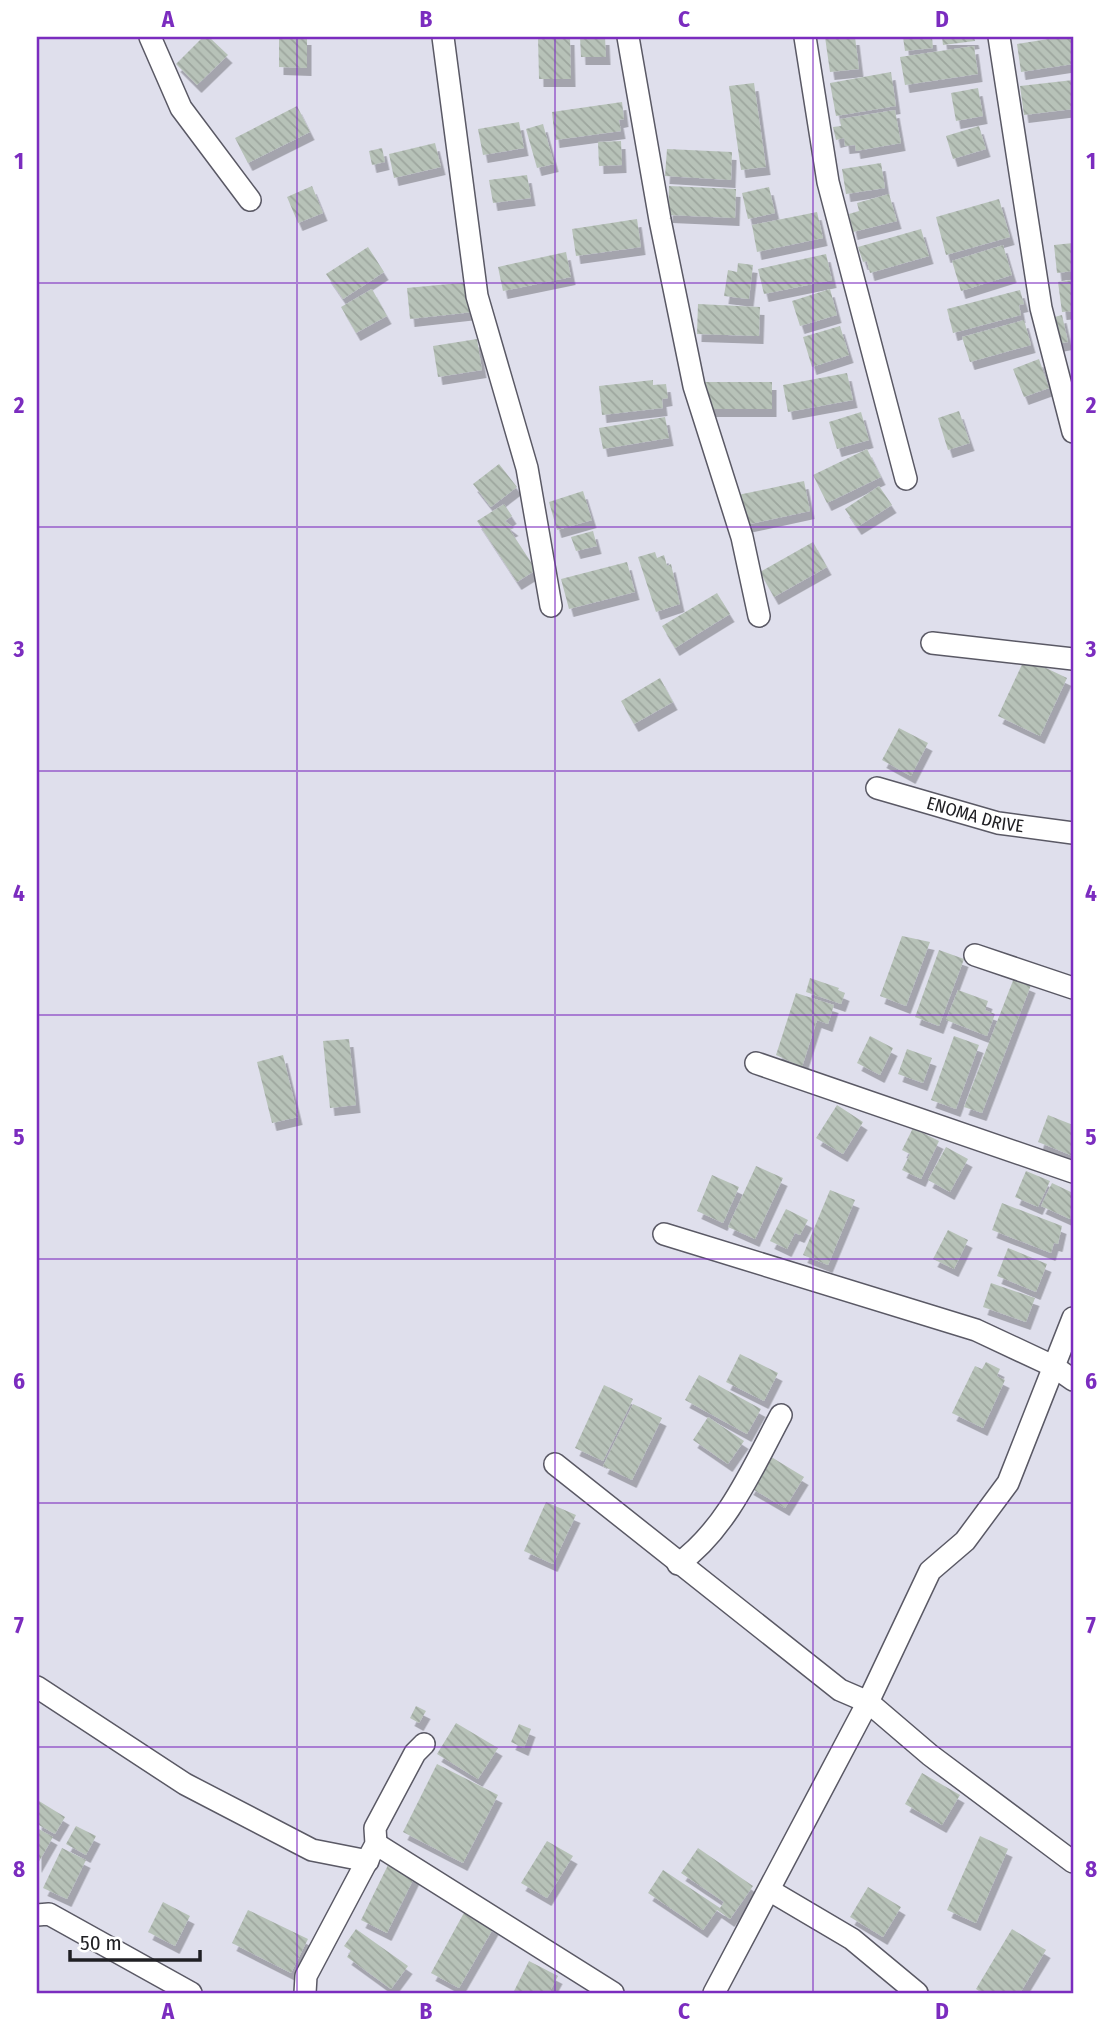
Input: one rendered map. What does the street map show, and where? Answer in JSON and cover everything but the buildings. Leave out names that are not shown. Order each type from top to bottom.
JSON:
[{"type":"street","points":[[150,37],[181,108],[250,200]]},
{"type":"street","points":[[443,37],[477,296],[527,468],[551,606]]},
{"type":"street","points":[[628,37],[660,220],[694,386],[742,537],[759,616]]},
{"type":"street","points":[[805,37],[828,183],[906,479]]},
{"type":"street","points":[[999,37],[1041,308],[1073,432]]},
{"type":"street","points":[[932,643],[1073,659]]},
{"type":"street","name":"ENOMA DRIVE","points":[[877,788],[998,823],[1073,833]]},
{"type":"street","points":[[975,955],[1073,988]]},
{"type":"street","points":[[756,1063],[1073,1172]]},
{"type":"street","points":[[664,1234],[975,1330],[1054,1366],[1073,1380]]},
{"type":"street","points":[[714,1993],[868,1702],[930,1571],[965,1541],[1008,1483],[1073,1318]]},
{"type":"street","points":[[678,1564],[699,1549],[739,1493],[781,1415]]},
{"type":"street","points":[[555,1464],[840,1690],[868,1702],[930,1755],[1073,1862]]},
{"type":"street","points":[[37,1687],[185,1784],[312,1850],[372,1852],[613,1993]]},
{"type":"street","points":[[305,1993],[306,1976],[372,1852],[375,1828],[415,1754],[424,1744]]},
{"type":"street","points":[[769,1889],[852,1939],[917,1993]]},
{"type":"street","points":[[37,1915],[50,1914],[191,1993]]}]
